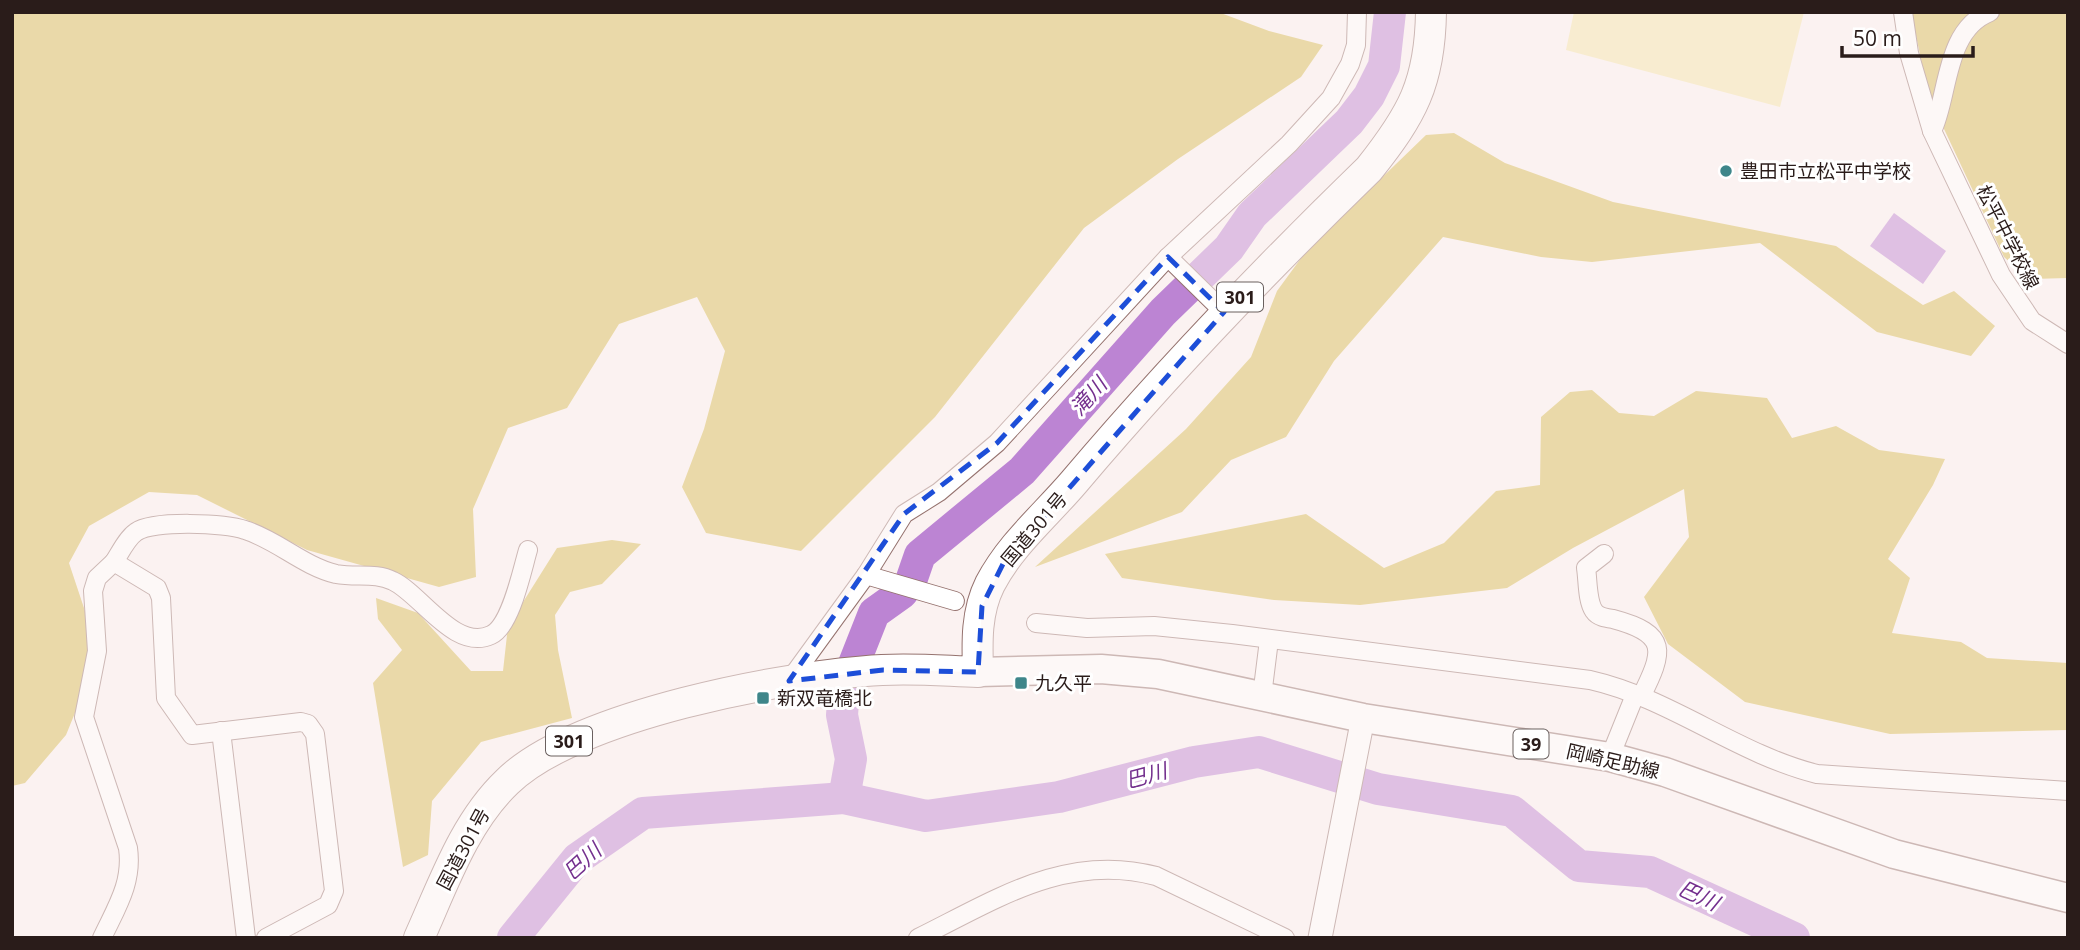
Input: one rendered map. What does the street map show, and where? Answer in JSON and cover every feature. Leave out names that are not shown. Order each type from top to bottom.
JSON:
[{"type":"highway","name":"国道301号","points":[[419,938],[478,815],[508,780],[557,746],[646,715],[729,691],[883,670],[978,672],[978,629],[982,606],[1004,562],[1025,533],[1062,496],[1224,312],[1369,169],[1416,103],[1428,59],[1431,12]]},
{"type":"main road","name":"岡崎足助線","points":[[978,672],[1101,669],[1158,674],[1262,696],[1360,731],[1610,757],[1665,772],[1894,854],[2068,898]]},
{"type":"street","points":[[802,679],[873,577],[904,514],[939,492],[997,443],[1168,257],[1289,144],[1331,98],[1353,55],[1357,12]]},
{"type":"street","name":"松平中学校線","points":[[1903,12],[1909,53],[1932,131],[2014,297],[2032,321],[2068,344]]},
{"type":"street","points":[[1932,131],[1941,114],[1949,61],[1969,31],[1990,12]]},
{"type":"street","points":[[1168,257],[1224,312]]},
{"type":"street","points":[[102,938],[127,887],[130,865],[128,848],[84,717],[97,651],[93,592],[97,578],[114,562],[134,533],[152,525],[243,529],[337,574],[379,576],[397,582],[447,625],[468,638],[480,638],[499,629],[514,598],[528,550]]},
{"type":"street","points":[[1604,555],[1586,568],[1592,608],[1600,616],[1647,630],[1654,641],[1658,663],[1638,696],[1610,757]]},
{"type":"street","points":[[114,562],[157,589],[161,598],[166,698],[192,735],[301,722],[308,723],[315,734],[334,891],[328,905],[266,938]]},
{"type":"street","points":[[873,577],[955,601]]},
{"type":"street","points":[[1035,623],[1087,628],[1154,626],[1590,680],[1638,696],[1780,762],[1817,774],[2068,791]]},
{"type":"street","points":[[1262,696],[1269,640]]},
{"type":"street","points":[[221,731],[246,938]]},
{"type":"street","points":[[1321,934],[1360,731]]},
{"type":"street","points":[[918,938],[1026,885],[1087,869],[1113,869],[1156,876],[1285,938]]},
{"type":"highlighted area","points":[[1168,257],[1224,312],[1004,562],[982,606],[978,672],[883,670],[789,681],[904,514],[997,443]]},
{"type":"shaded area","points":[[12,12],[1218,12],[1269,31],[1323,45],[1301,77],[1178,159],[1084,228],[935,417],[801,551],[706,533],[682,487],[704,429],[725,351],[697,297],[619,324],[567,408],[508,428],[473,509],[476,577],[439,587],[307,550],[197,495],[149,492],[89,526],[69,563],[85,611],[90,676],[66,735],[25,783],[12,786]]},
{"type":"shaded area","points":[[1574,12],[1804,12],[1780,107],[1566,50]]},
{"type":"shaded area","points":[[1911,12],[2068,12],[2068,278],[2029,279],[2004,257],[1929,97]]},
{"type":"shaded area","points":[[1454,133],[1505,163],[1613,202],[1836,246],[1923,305],[1954,291],[1995,326],[1971,356],[1877,332],[1760,243],[1592,262],[1541,257],[1443,237],[1334,361],[1286,437],[1231,460],[1182,512],[1035,567],[1186,429],[1251,357],[1277,291],[1307,250],[1426,135]]},
{"type":"shaded area","points":[[1894,213],[1946,251],[1923,284],[1870,246]]},
{"type":"shaded area","points":[[1592,390],[1619,413],[1654,416],[1696,391],[1767,398],[1792,438],[1836,426],[1879,450],[1945,459],[1933,485],[1888,559],[1910,578],[1892,633],[1961,642],[1987,658],[2068,663],[2068,730],[1890,734],[1745,702],[1668,644],[1644,597],[1689,537],[1684,489],[1573,548],[1507,588],[1360,605],[1274,600],[1122,578],[1105,554],[1306,514],[1384,568],[1444,543],[1496,491],[1540,485],[1541,417],[1570,392]]},
{"type":"shaded area","points":[[612,540],[641,544],[602,584],[570,592],[555,615],[558,650],[572,718],[481,742],[432,801],[428,855],[403,867],[373,683],[402,650],[378,619],[376,598],[418,613],[471,671],[503,671],[508,626],[557,548]]},
{"type":"waterway","name":"滝川","points":[[844,798],[851,759],[842,715],[844,689],[874,613],[902,593],[911,581],[920,555],[1022,471],[1163,312],[1229,248],[1252,215],[1349,122],[1369,96],[1384,66],[1390,12]]},
{"type":"waterway","name":"巴川","points":[[513,938],[577,859],[643,813],[844,798],[926,816],[1059,797],[1194,762],[1259,752],[1378,789],[1512,811],[1579,866],[1650,872],[1794,938]]},
{"type":"place","name":"豊田市立松平中学校","points":[[1726,171]]},
{"type":"place","name":"九久平","points":[[1021,683]]},
{"type":"place","name":"新双竜橋北","points":[[763,698]]}]
